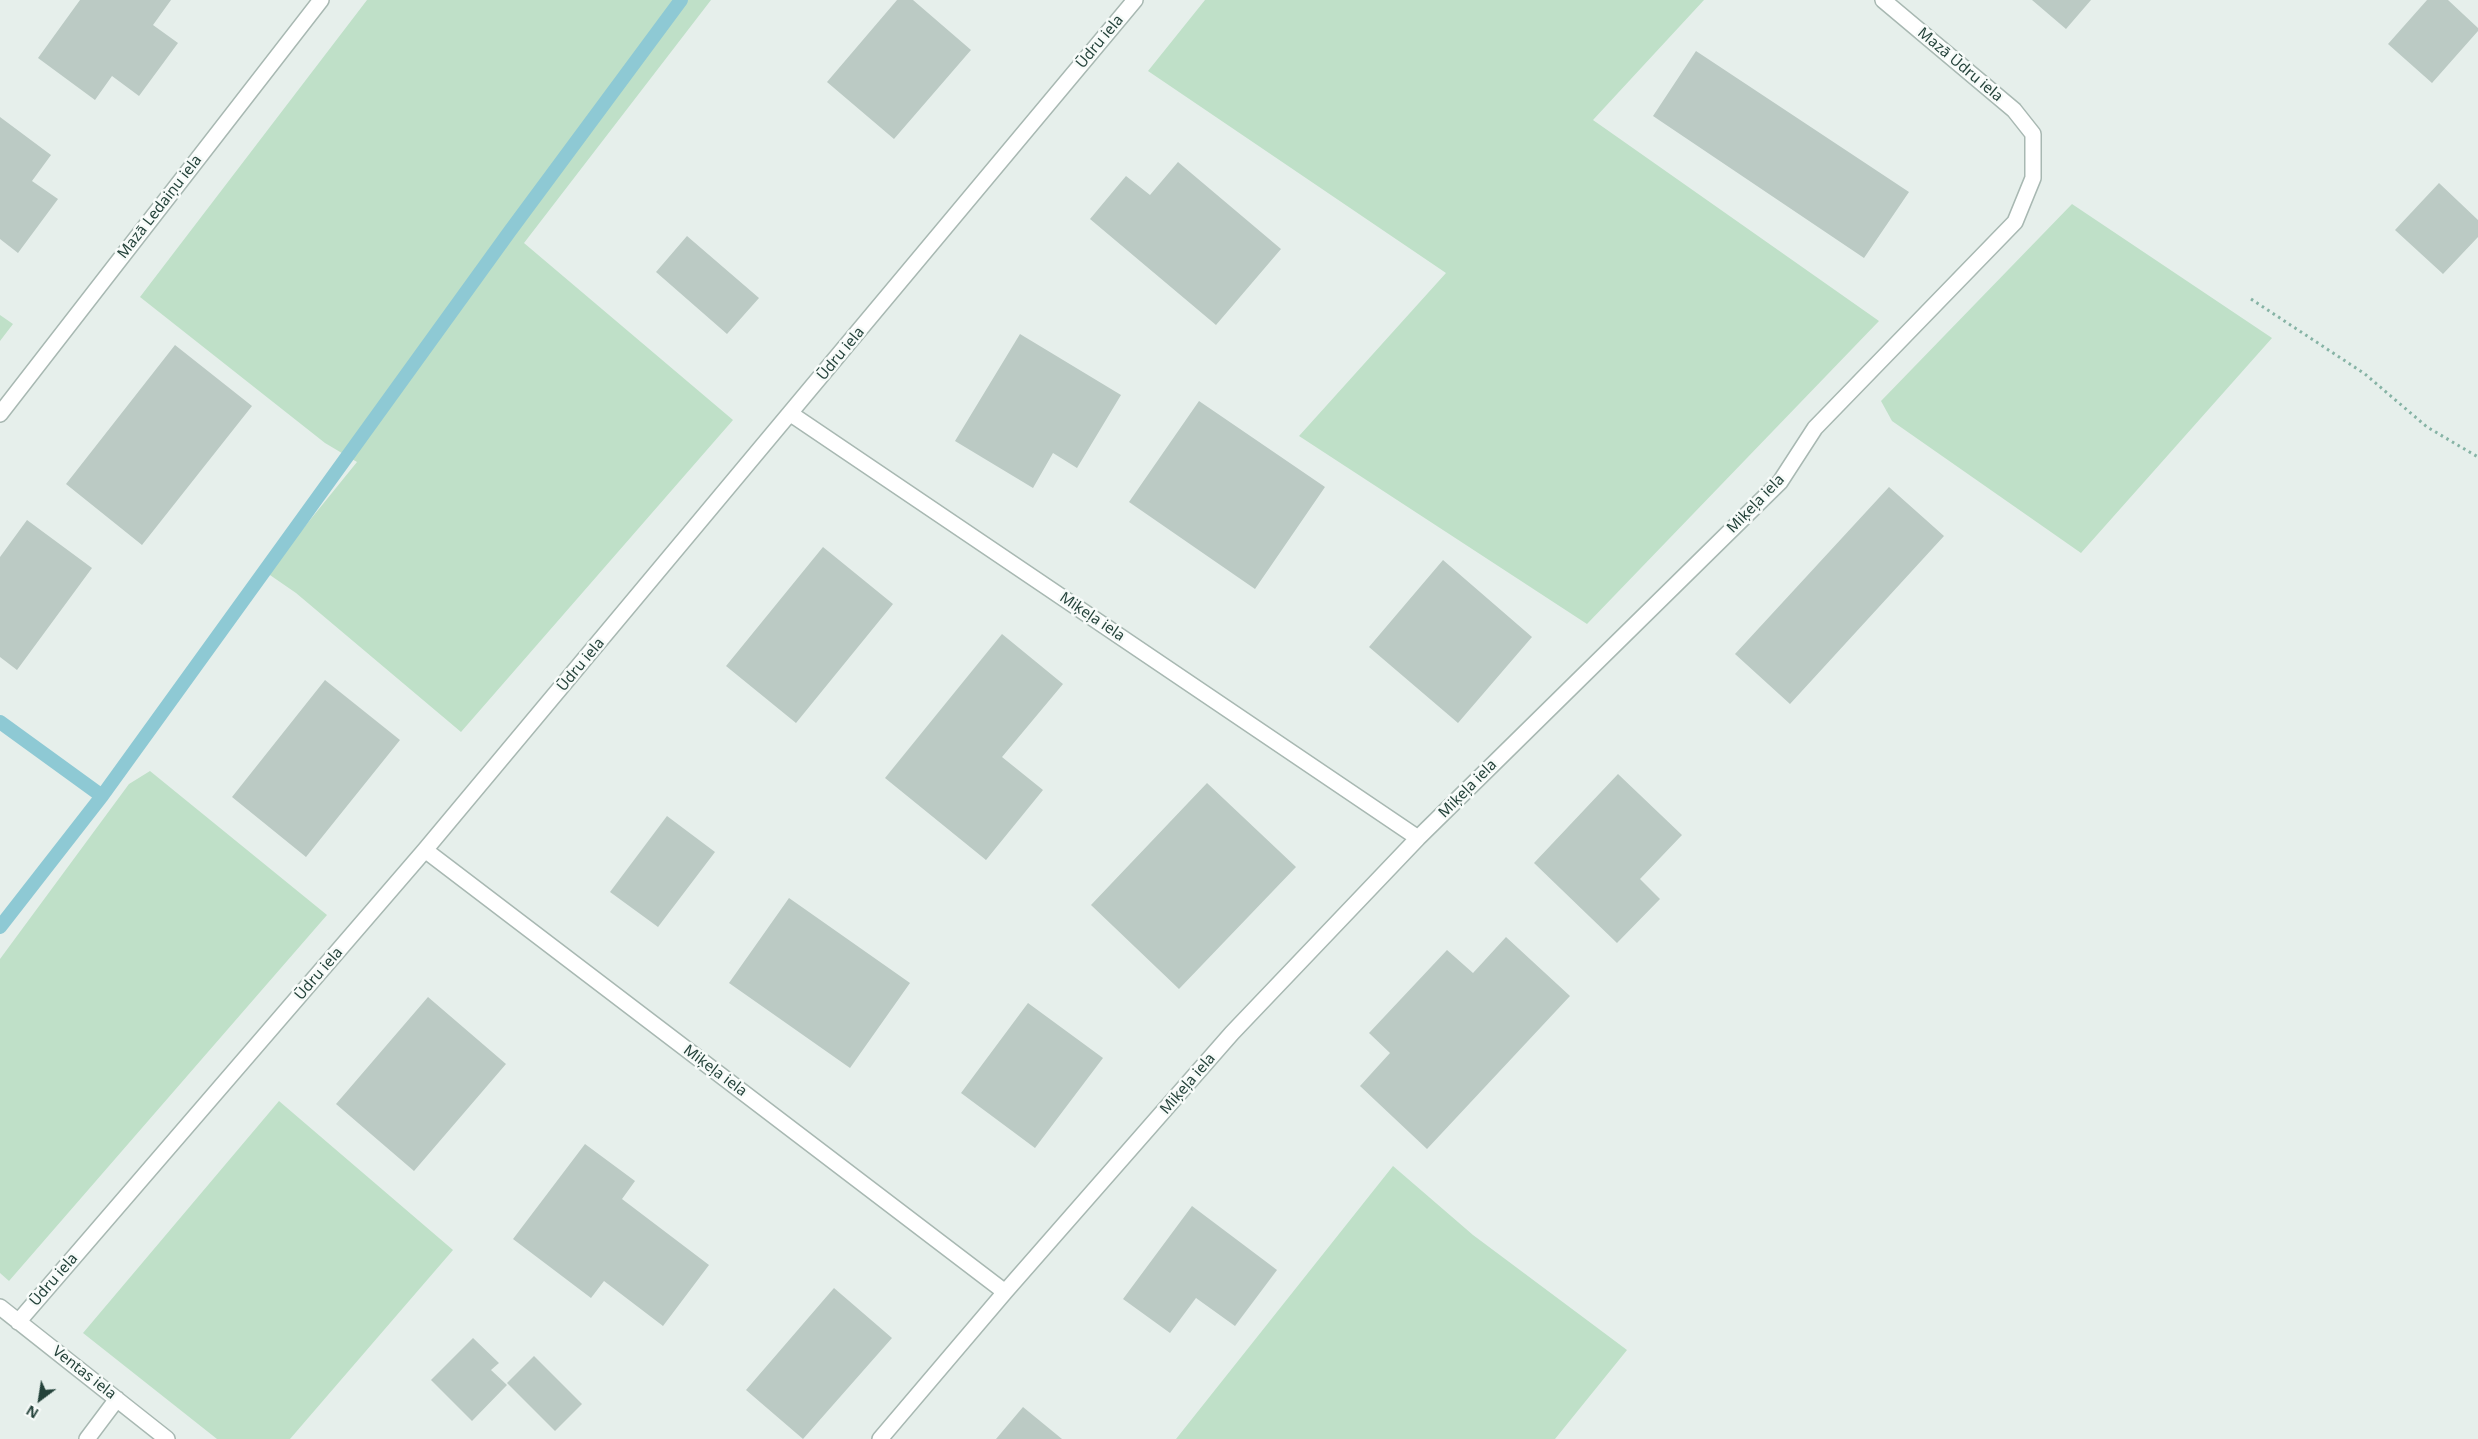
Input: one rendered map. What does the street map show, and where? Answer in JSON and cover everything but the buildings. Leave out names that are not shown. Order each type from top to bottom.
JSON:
[{"type":"street","name":"Mazā Ledaiņu iela","points":[[0,414],[321,0]]},
{"type":"street","name":"Ūdru iela","points":[[18,1322],[425,850],[1135,0]]},
{"type":"street","name":"Mazā Ūdru iela","points":[[1883,0],[2014,110],[2033,134]]},
{"type":"street","name":"Miķeļa iela","points":[[880,1439],[1005,1292],[1232,1034],[1418,838],[1780,482],[1815,428],[2015,222],[2033,178],[2033,134]]},
{"type":"street","name":"Miķeļa iela","points":[[791,414],[1418,838]]},
{"type":"street","name":"Miķeļa iela","points":[[425,850],[1005,1292]]},
{"type":"street","name":"Ventas iela","points":[[0,1307],[168,1439]]},
{"type":"street","points":[[87,1439],[117,1399]]},
{"type":"path","points":[[2250,298],[2365,374],[2427,427],[2478,457]]},
{"type":"green space","points":[[367,0],[711,0],[524,243],[733,420],[461,732],[296,593],[267,573],[357,462],[325,443],[140,297]]},
{"type":"green space","points":[[1205,0],[1704,0],[1593,120],[1879,321],[1587,624],[1299,436],[1446,273],[1148,71]]},
{"type":"green space","points":[[2072,204],[2272,338],[2081,553],[1892,421],[1881,401]]},
{"type":"green space","points":[[0,315],[13,324],[0,341]]},
{"type":"green space","points":[[150,771],[327,915],[9,1281],[0,1273],[0,959],[129,784]]},
{"type":"green space","points":[[279,1101],[453,1250],[290,1439],[217,1439],[83,1333]]},
{"type":"green space","points":[[1393,1166],[1473,1235],[1627,1350],[1555,1439],[1176,1439]]},
{"type":"waterway","points":[[0,927],[102,796],[510,231],[681,0]]},
{"type":"waterway","points":[[0,722],[102,796]]}]
